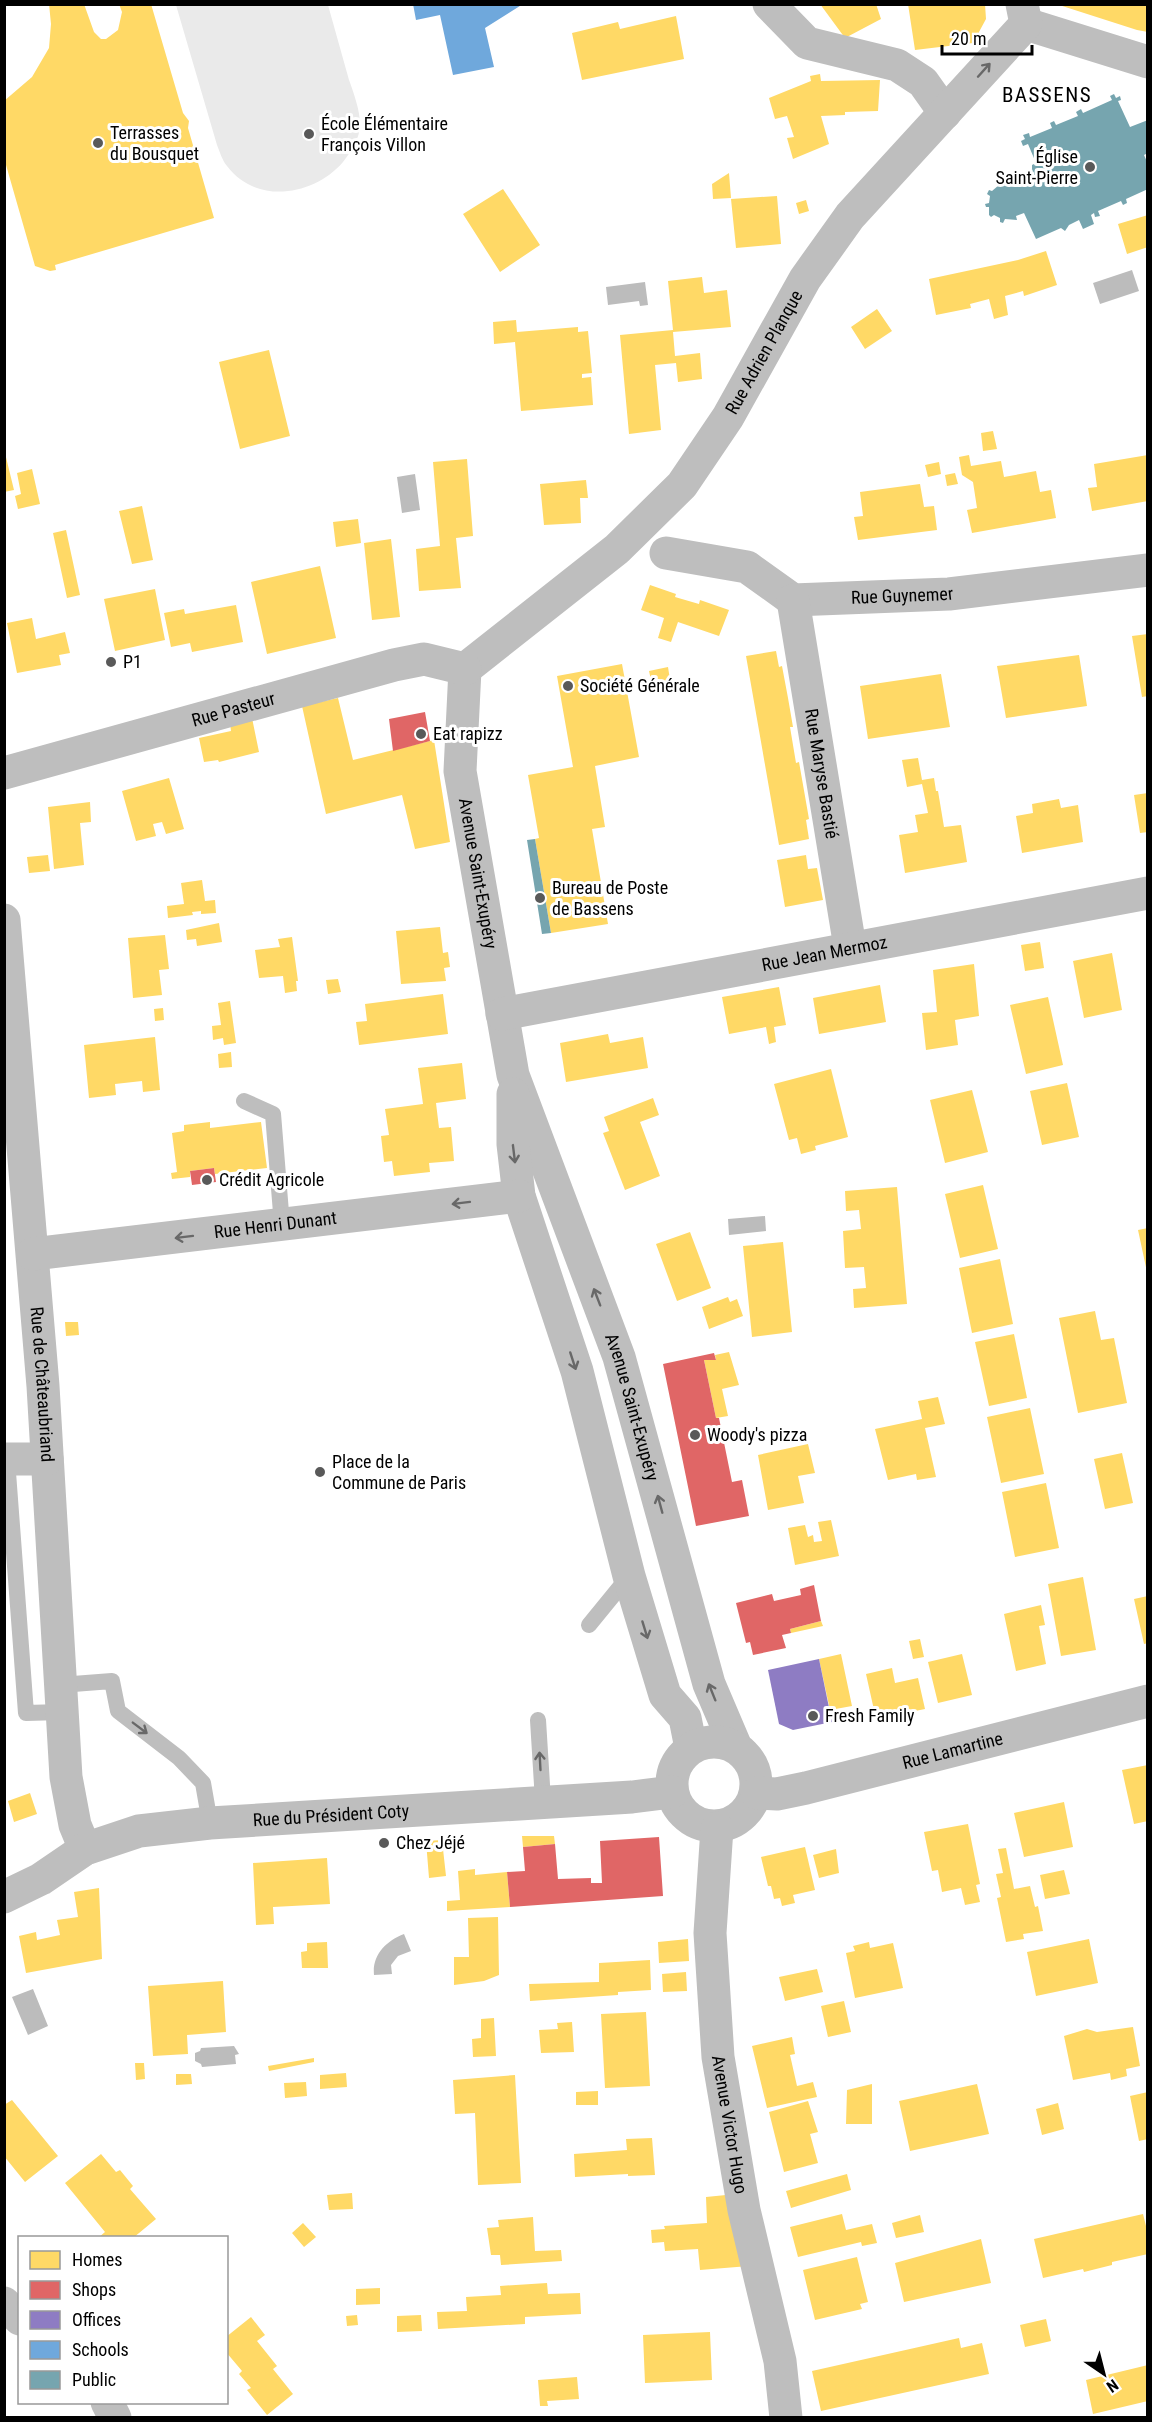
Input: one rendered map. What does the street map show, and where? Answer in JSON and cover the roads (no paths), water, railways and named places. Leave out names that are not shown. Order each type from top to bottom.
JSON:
[{"type":"street","points":[[769,4],[807,43],[897,65],[923,82],[945,113]]},
{"type":"street","points":[[1024,14],[1148,62]]},
{"type":"street","name":"Rue Adrien Planque","points":[[465,669],[617,549],[682,485],[728,417],[805,279],[850,216],[945,113],[1024,14]]},
{"type":"street","points":[[666,553],[747,567],[794,600]]},
{"type":"street","name":"Rue Guynemer","points":[[794,600],[949,594],[1148,570]]},
{"type":"street","name":"Rue Maryse Bastié","points":[[794,600],[850,947]]},
{"type":"street","name":"Rue Pasteur","points":[[4,773],[394,665],[424,659],[465,669]]},
{"type":"street","name":"Avenue Saint-Exupéry","points":[[465,669],[460,771],[513,1075],[513,1144],[519,1196],[577,1371],[629,1576],[665,1695],[685,1718],[691,1748]]},
{"type":"street","name":"Rue Jean Mermoz","points":[[502,1014],[1148,893]]},
{"type":"street","name":"Rue de Châteaubriand","points":[[4,920],[33,1254],[66,1777],[75,1825],[85,1849]]},
{"type":"street","name":"Avenue Saint-Exupéry","points":[[513,1075],[619,1357],[709,1684],[735,1745]]},
{"type":"street","name":"Rue Henri Dunant","points":[[33,1254],[519,1196]]},
{"type":"street","points":[[6,1459],[47,1459]]},
{"type":"street","name":"Rue Lamartine","points":[[757,1793],[777,1794],[806,1788],[1148,1701]]},
{"type":"street","points":[[712,1741],[735,1745],[746,1754],[758,1781],[757,1793],[741,1819],[717,1828],[689,1820],[674,1800],[672,1792],[672,1780],[677,1763],[691,1748],[712,1741]]},
{"type":"street","name":"Rue du Président Coty","points":[[4,1897],[41,1879],[85,1849],[139,1830],[210,1823],[632,1797],[672,1792]]},
{"type":"street","name":"Avenue Victor Hugo","points":[[717,1828],[710,1932],[718,2057],[744,2210],[780,2361],[786,2418]]},
{"type":"street","points":[[4,2303],[18,2317]]},
{"type":"street","points":[[108,2404],[115,2418]]},
{"type":"lane","points":[[244,1101],[273,1114],[282,1225]]},
{"type":"lane","points":[[6,1459],[26,1713],[112,1681],[118,1711],[179,1758],[203,1783],[210,1823]]},
{"type":"lane","points":[[589,1625],[629,1576]]},
{"type":"lane","points":[[538,1720],[543,1801]]},
{"type":"place","name":"École Élémentaire François Villon","points":[[309,134]]},
{"type":"place","name":"Terrasses du Bousquet","points":[[98,143]]},
{"type":"place","name":"Église Saint-Pierre","points":[[1090,167]]},
{"type":"place","name":"P1","points":[[111,662]]},
{"type":"place","name":"Société Générale","points":[[568,686]]},
{"type":"place","name":"Eat rapizz","points":[[421,734]]},
{"type":"place","name":"Bureau de Poste de Bassens","points":[[540,898]]},
{"type":"place","name":"Crédit Agricole","points":[[207,1180]]},
{"type":"place","name":"Woody's pizza","points":[[695,1435]]},
{"type":"place","name":"Place de la Commune de Paris","points":[[320,1472]]},
{"type":"place","name":"Fresh Family","points":[[813,1716]]},
{"type":"place","name":"Chez Jéjé","points":[[384,1843]]},
{"type":"district","name":"BASSENS","points":[[1047,95]]}]
